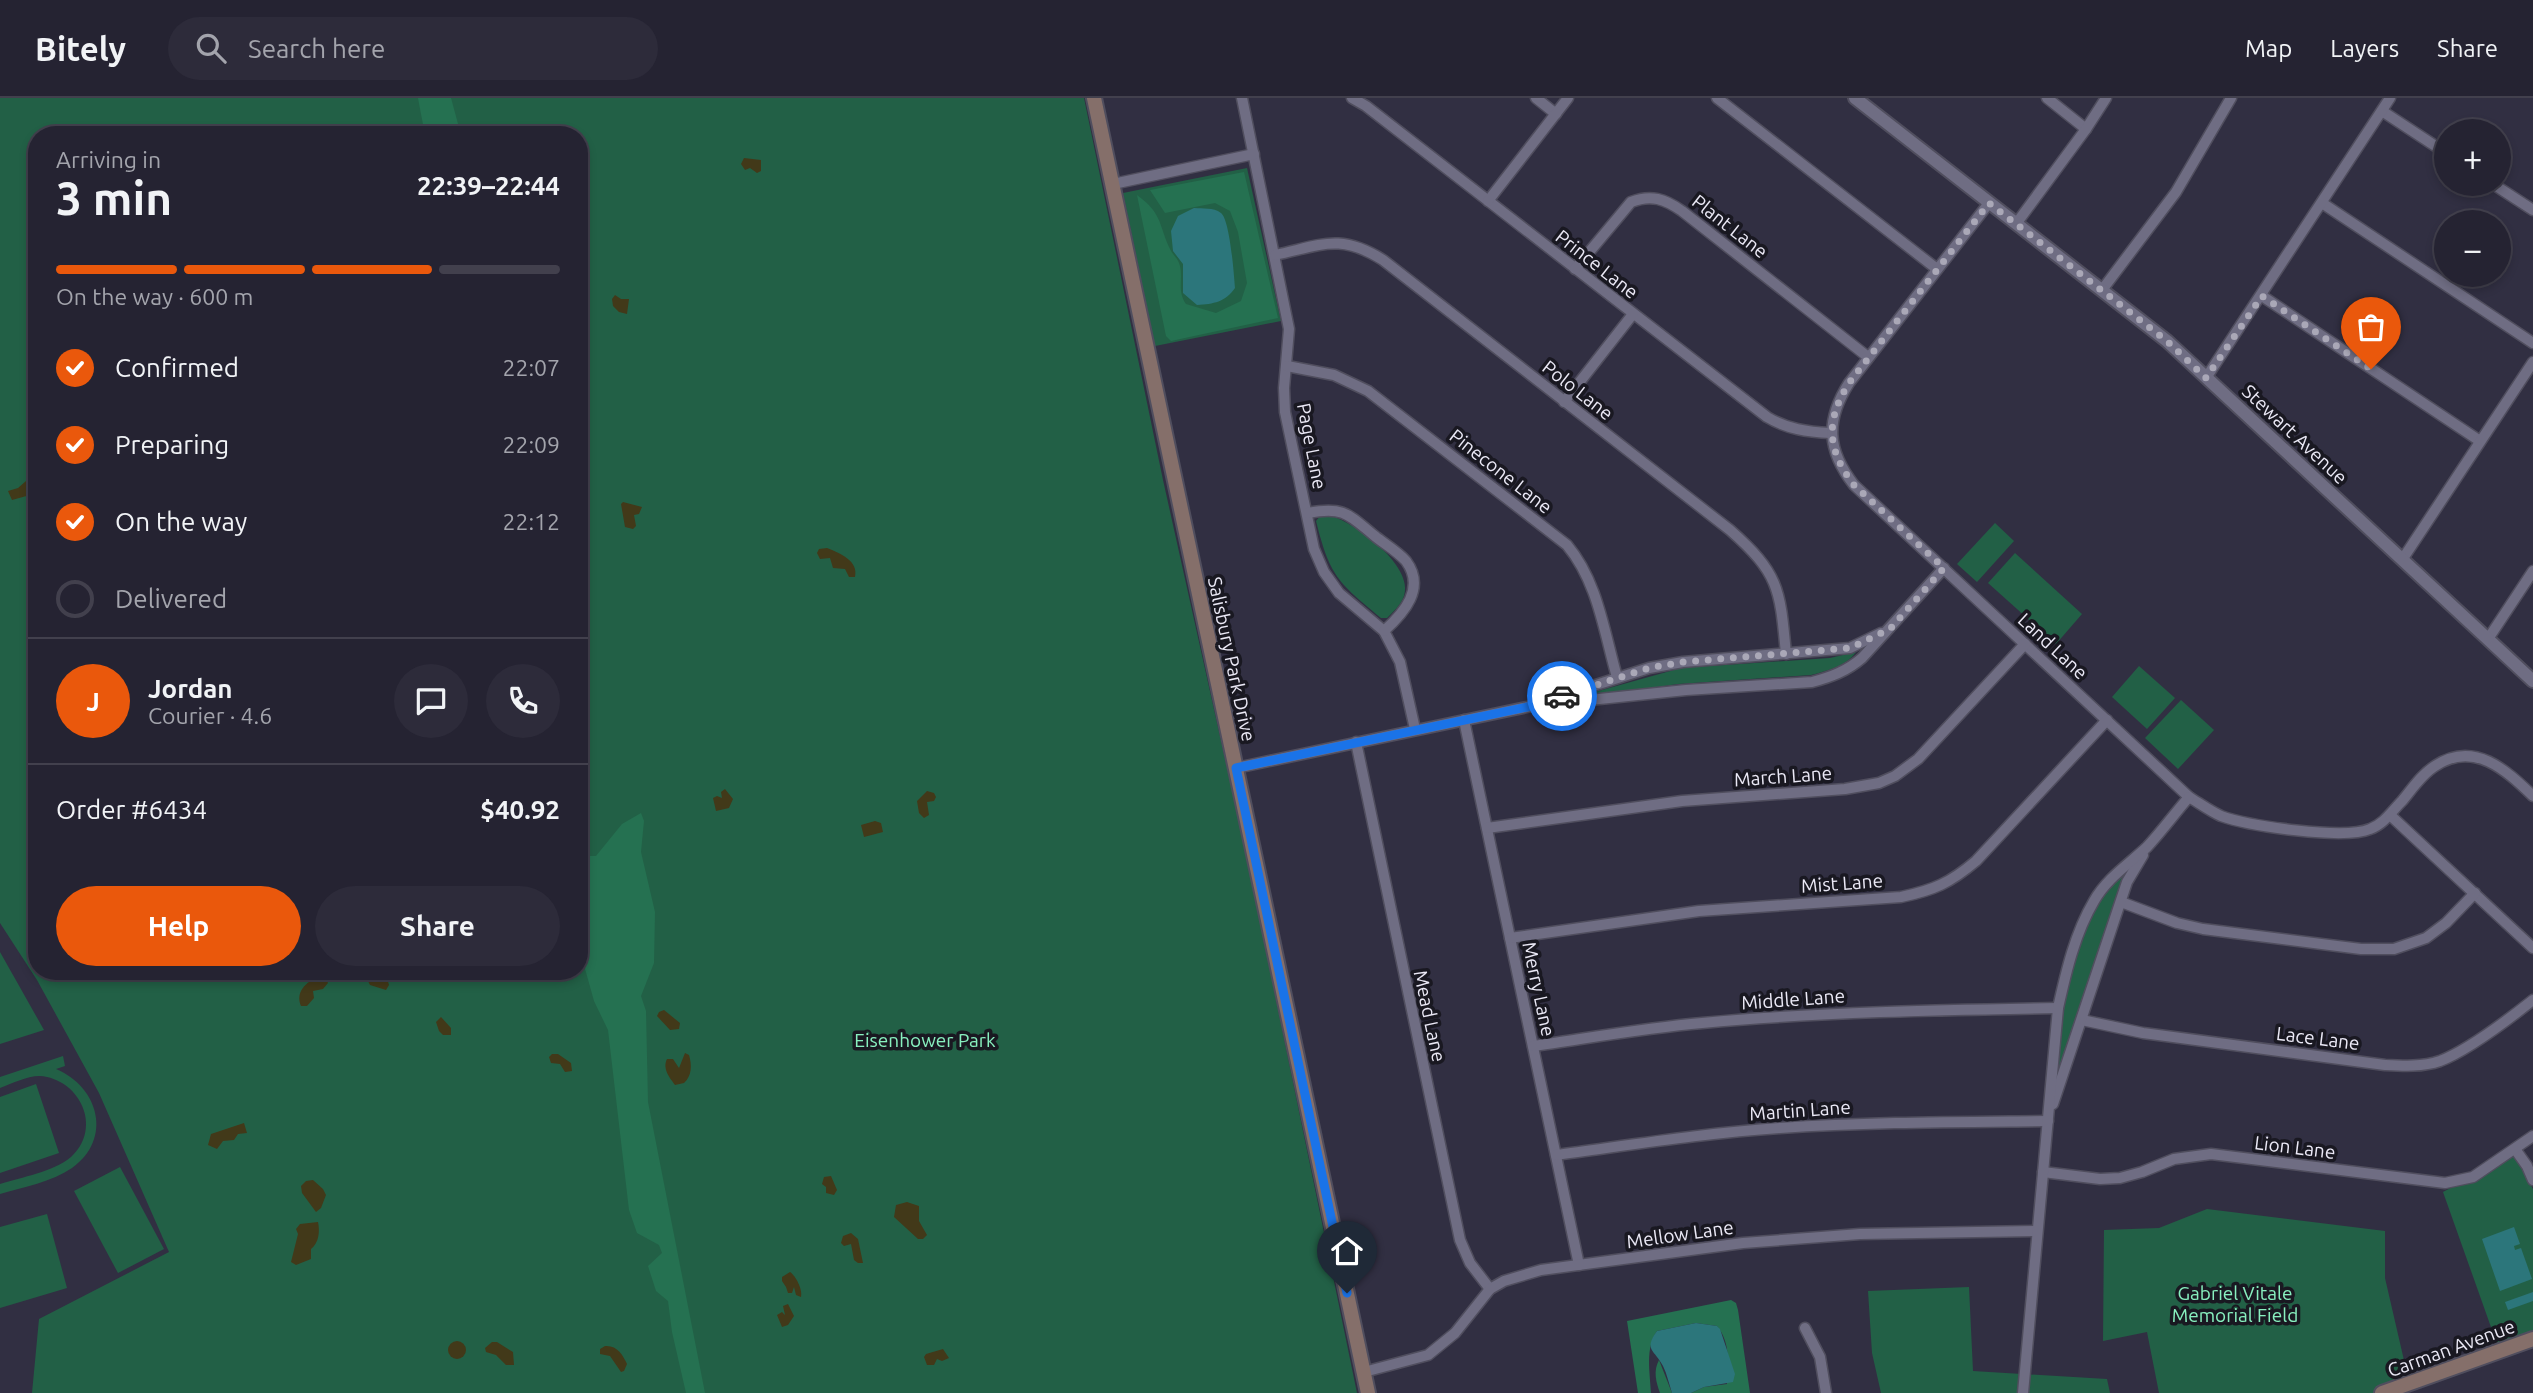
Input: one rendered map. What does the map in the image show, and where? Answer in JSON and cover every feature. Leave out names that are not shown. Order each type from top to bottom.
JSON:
[{"type":"main road","name":"Salisbury Park Drive","points":[[1094,98],[1368,1393]]},
{"type":"main road","name":"Carman Avenue","points":[[2382,1393],[2533,1339]]},
{"type":"street","name":"Page Lane","points":[[1242,98],[1289,329],[1284,388],[1285,412],[1314,549],[1324,572],[1339,593],[1384,631],[1400,662],[1415,729]]},
{"type":"street","name":"Prince Lane","points":[[1352,98],[1366,106],[1774,421],[1793,429],[1831,433]]},
{"type":"street","points":[[1536,98],[1556,114]]},
{"type":"street","points":[[1488,201],[1568,98]]},
{"type":"street","points":[[1717,98],[1937,269]]},
{"type":"street","name":"Stewart Avenue","points":[[1855,98],[2167,341],[2533,681]]},
{"type":"street","points":[[2047,98],[2087,129]]},
{"type":"street","points":[[2016,225],[2087,129],[2106,98]]},
{"type":"street","points":[[2102,290],[2176,192],[2231,98]]},
{"type":"street","points":[[2206,378],[2390,98]]},
{"type":"street","points":[[2382,111],[2434,145]]},
{"type":"street","points":[[1113,184],[1254,154]]},
{"type":"street","points":[[2511,196],[2533,210]]},
{"type":"street","name":"Plant Lane","points":[[1576,269],[1630,202],[1643,197],[1661,199],[1682,211],[1868,357]]},
{"type":"street","name":"Land Lane","points":[[1989,203],[1868,357],[1838,400],[1831,433],[1842,469],[1854,485],[2189,797],[2221,816],[2255,824],[2332,834],[2353,834],[2371,829],[2390,815],[2435,765],[2452,758],[2472,755],[2487,759],[2506,771],[2533,796]]},
{"type":"street","points":[[2322,203],[2533,343]]},
{"type":"street","name":"Polo Lane","points":[[1275,255],[1334,243],[1362,247],[1383,260],[1754,552],[1766,566],[1777,587],[1782,608],[1786,654]]},
{"type":"street","points":[[2262,296],[2480,441]]},
{"type":"street","points":[[1564,402],[1633,314]]},
{"type":"street","points":[[2402,559],[2533,362]]},
{"type":"street","name":"Pinecone Lane","points":[[1287,366],[1334,375],[1368,391],[1567,545],[1591,583],[1617,677]]},
{"type":"street","points":[[1308,513],[1325,510],[1346,513],[1405,560],[1412,572],[1412,597],[1402,615],[1384,631]]},
{"type":"street","points":[[1236,768],[1532,706],[1686,690],[1812,682],[1832,677],[1851,667],[1890,629],[1944,568]]},
{"type":"street","points":[[2488,639],[2533,571]]},
{"type":"street","points":[[1532,706],[1649,668],[1683,662],[1850,648],[1890,629]]},
{"type":"street","name":"March Lane","points":[[1487,828],[1682,801],[1845,789],[1879,783],[1895,776],[1918,759],[2025,644]]},
{"type":"street","name":"Merry Lane","points":[[1464,720],[1579,1265]]},
{"type":"street","name":"Mist Lane","points":[[1510,938],[1699,911],[1901,897],[1932,890],[1955,879],[1976,861],[2107,720]]},
{"type":"street","name":"Mead Lane","points":[[1356,742],[1460,1240],[1470,1263],[1490,1289]]},
{"type":"street","points":[[2023,1393],[2058,1008],[2077,940],[2094,901],[2108,883],[2148,846],[2189,797]]},
{"type":"street","points":[[2390,815],[2533,948]]},
{"type":"street","points":[[2048,1121],[2120,902],[2127,883],[2148,846]]},
{"type":"street","points":[[2120,902],[2177,923],[2203,929],[2380,950],[2410,945],[2426,938],[2446,923],[2474,893]]},
{"type":"street","name":"Lace Lane","points":[[2082,1020],[2143,1034],[2385,1065],[2415,1066],[2439,1061],[2455,1053],[2533,1000]]},
{"type":"street","name":"Middle Lane","points":[[1533,1046],[1699,1023],[1803,1015],[2058,1008]]},
{"type":"street","name":"Martin Lane","points":[[1556,1156],[1708,1134],[1778,1128],[1868,1122],[2048,1121]]},
{"type":"street","name":"Lion Lane","points":[[2043,1172],[2099,1179],[2120,1178],[2174,1159],[2211,1154],[2445,1183],[2473,1177],[2533,1136]]},
{"type":"street","points":[[2515,1149],[2533,1180]]},
{"type":"street","name":"Mellow Lane","points":[[1364,1372],[1416,1359],[1437,1349],[1455,1333],[1490,1289],[1521,1275],[1756,1242],[1860,1234],[2037,1231]]},
{"type":"street","points":[[1805,1328],[1820,1357],[1826,1393]]},
{"type":"green space","name":"Eisenhower Park","points":[[0,98],[1084,98],[1163,480],[1244,844],[1357,1393],[32,1393],[39,1319],[169,1252],[99,1093],[37,980],[588,980],[588,126],[28,126],[28,966],[0,923]]},
{"type":"green space","points":[[1247,168],[1281,321],[1155,346],[1123,193]]},
{"type":"green space","points":[[1320,516],[1338,518],[1365,534],[1391,558],[1400,571],[1405,584],[1404,596],[1387,618],[1381,618],[1355,596],[1331,567],[1316,521]]},
{"type":"green space","points":[[1995,523],[2014,541],[1977,582],[1957,564]]},
{"type":"green space","points":[[2015,553],[2082,614],[2056,644],[1988,583]]},
{"type":"green space","points":[[1856,652],[1842,664],[1811,675],[1678,684],[1586,697],[1584,695],[1681,668],[1830,658]]},
{"type":"green space","points":[[2139,666],[2175,698],[2147,729],[2112,697]]},
{"type":"green space","points":[[2181,700],[2214,730],[2178,769],[2145,738]]},
{"type":"green space","points":[[2142,853],[2050,1112],[2059,1023],[2070,967],[2079,939],[2107,886]]},
{"type":"green space","points":[[0,952],[44,1030],[0,1044]]},
{"type":"green space","points":[[63,1056],[65,1066],[56,1069],[71,1077],[82,1088],[96,1114],[93,1143],[85,1156],[64,1173],[0,1194],[0,1184],[55,1167],[71,1157],[80,1146],[85,1134],[84,1110],[70,1089],[60,1082],[41,1076],[23,1079],[0,1088],[0,1077]]},
{"type":"green space","points":[[36,1084],[59,1153],[0,1173],[0,1097]]},
{"type":"green space","points":[[2514,1154],[2533,1189],[2533,1331],[2497,1344],[2443,1192]]},
{"type":"green space","points":[[120,1167],[164,1249],[118,1273],[74,1191]]},
{"type":"green space","name":"Gabriel Vitale Memorial Field","points":[[2207,1209],[2385,1231],[2385,1278],[2409,1382],[2375,1393],[2159,1393],[2147,1332],[2103,1341],[2104,1230],[2159,1228]]},
{"type":"green space","points":[[47,1214],[67,1288],[0,1308],[0,1227]]},
{"type":"green space","points":[[1969,1287],[1973,1371],[2107,1379],[2110,1393],[1881,1393],[1872,1353],[1868,1291]]},
{"type":"shaded area","points":[[418,98],[451,98],[459,126],[423,126]]},
{"type":"shaded area","points":[[1244,172],[1278,318],[1171,341],[1166,336],[1137,195],[1156,215],[1171,251],[1179,262],[1182,295],[1186,304],[1216,313],[1241,301],[1247,283],[1238,232],[1230,211],[1215,203],[1165,213],[1150,190]]},
{"type":"shaded area","points":[[1194,208],[1221,213],[1227,226],[1231,248],[1235,288],[1219,301],[1209,304],[1197,305],[1183,293],[1183,264],[1173,251],[1171,231],[1178,216]]},
{"type":"shaded area","points":[[588,795],[590,801],[588,816]]},
{"type":"shaded area","points":[[641,813],[644,821],[641,852],[655,912],[654,963],[641,996],[646,1011],[648,1102],[705,1393],[686,1393],[668,1301],[656,1291],[648,1266],[662,1253],[659,1245],[637,1233],[629,1210],[608,1030],[594,1001],[588,979],[588,856],[596,856],[622,824]]},
{"type":"shaded area","points":[[2514,1227],[2520,1244],[2514,1246],[2515,1250],[2521,1248],[2532,1279],[2500,1291],[2482,1239]]},
{"type":"shaded area","points":[[2533,1292],[2533,1301],[2508,1310],[2505,1302]]},
{"type":"shaded area","points":[[1731,1300],[1736,1303],[1738,1310],[1750,1393],[1691,1393],[1704,1387],[1727,1384],[1728,1354],[1725,1339],[1717,1326],[1696,1323],[1657,1331],[1650,1353],[1651,1393],[1638,1393],[1627,1321]]},
{"type":"shaded area","points":[[1696,1323],[1717,1326],[1720,1329],[1735,1374],[1733,1382],[1704,1387],[1691,1393],[1672,1393],[1664,1369],[1652,1350],[1651,1342],[1657,1331]]},
{"type":"shaded area","points":[[1659,1360],[1672,1393],[1660,1393],[1656,1376]]},
{"type":"sand","points":[[744,158],[761,160],[761,171],[757,173],[750,168],[745,170],[741,164]]},
{"type":"sand","points":[[615,295],[621,299],[629,299],[627,314],[619,312],[613,306],[612,299]]},
{"type":"sand","points":[[26,481],[28,496],[12,500],[8,491],[18,488]]},
{"type":"sand","points":[[623,502],[642,507],[639,514],[634,515],[636,526],[633,529],[625,527],[621,504]]},
{"type":"sand","points":[[827,548],[851,562],[855,577],[849,577],[845,569],[833,568],[830,558],[820,559],[817,553],[819,549]]},
{"type":"sand","points":[[725,789],[733,799],[729,808],[716,811],[713,798],[722,798],[721,792]]},
{"type":"sand","points":[[927,791],[934,793],[936,797],[934,801],[927,802],[929,815],[924,818],[919,813],[917,801]]},
{"type":"sand","points":[[875,821],[881,823],[883,832],[864,837],[861,825]]},
{"type":"sand","points":[[326,980],[328,983],[323,989],[313,991],[314,998],[307,1006],[301,1006],[299,996],[309,982]]},
{"type":"sand","points":[[368,980],[388,980],[389,985],[386,990],[370,985]]},
{"type":"sand","points":[[664,1010],[680,1023],[679,1029],[670,1030],[657,1016]]},
{"type":"sand","points":[[441,1017],[451,1028],[451,1035],[443,1035],[439,1031],[436,1022]]},
{"type":"sand","points":[[685,1053],[690,1059],[690,1074],[684,1083],[675,1085],[667,1073],[667,1059],[673,1059],[679,1068]]},
{"type":"sand","points":[[558,1054],[571,1063],[572,1071],[565,1072],[560,1064],[551,1063],[549,1057]]},
{"type":"sand","points":[[244,1123],[247,1133],[238,1134],[234,1140],[223,1141],[217,1149],[208,1145],[211,1134]]},
{"type":"sand","points":[[831,1176],[837,1190],[834,1195],[826,1193],[826,1187],[822,1184],[824,1177]]},
{"type":"sand","points":[[313,1180],[326,1195],[321,1208],[316,1212],[302,1193],[301,1186],[306,1181]]},
{"type":"sand","points":[[907,1202],[919,1206],[919,1221],[927,1235],[923,1239],[918,1239],[894,1217],[896,1205]]},
{"type":"sand","points":[[318,1222],[318,1237],[311,1249],[311,1259],[296,1265],[291,1262],[298,1234],[296,1229],[300,1224]]},
{"type":"sand","points":[[851,1233],[858,1239],[863,1263],[854,1260],[851,1244],[844,1246],[841,1243],[843,1236]]},
{"type":"sand","points":[[790,1272],[798,1283],[801,1297],[796,1295],[794,1287],[792,1293],[788,1293],[782,1281],[782,1277]]},
{"type":"sand","points":[[788,1304],[794,1316],[788,1325],[782,1327],[777,1315],[782,1312],[785,1315],[783,1306]]},
{"type":"sand","points":[[457,1341],[463,1344],[466,1350],[463,1356],[457,1359],[451,1356],[448,1350],[451,1344]]},
{"type":"sand","points":[[492,1342],[497,1342],[513,1352],[514,1365],[506,1365],[496,1355],[486,1352],[485,1348]]},
{"type":"sand","points":[[605,1346],[613,1347],[621,1354],[627,1364],[624,1371],[621,1372],[610,1356],[600,1354],[600,1349]]},
{"type":"sand","points":[[943,1349],[949,1358],[942,1361],[937,1359],[934,1365],[927,1365],[924,1357],[926,1354]]},
{"type":"way so far","points":[[1562,696],[1649,668],[1683,662],[1850,648],[1890,629],[1944,568],[1854,485],[1842,469],[1831,433],[1832,418],[1838,400],[1849,383],[1989,203],[2167,341],[2206,378],[2262,296],[2371,369]]},
{"type":"route","points":[[1347,1293],[1236,768],[1532,706],[1562,696]]}]
